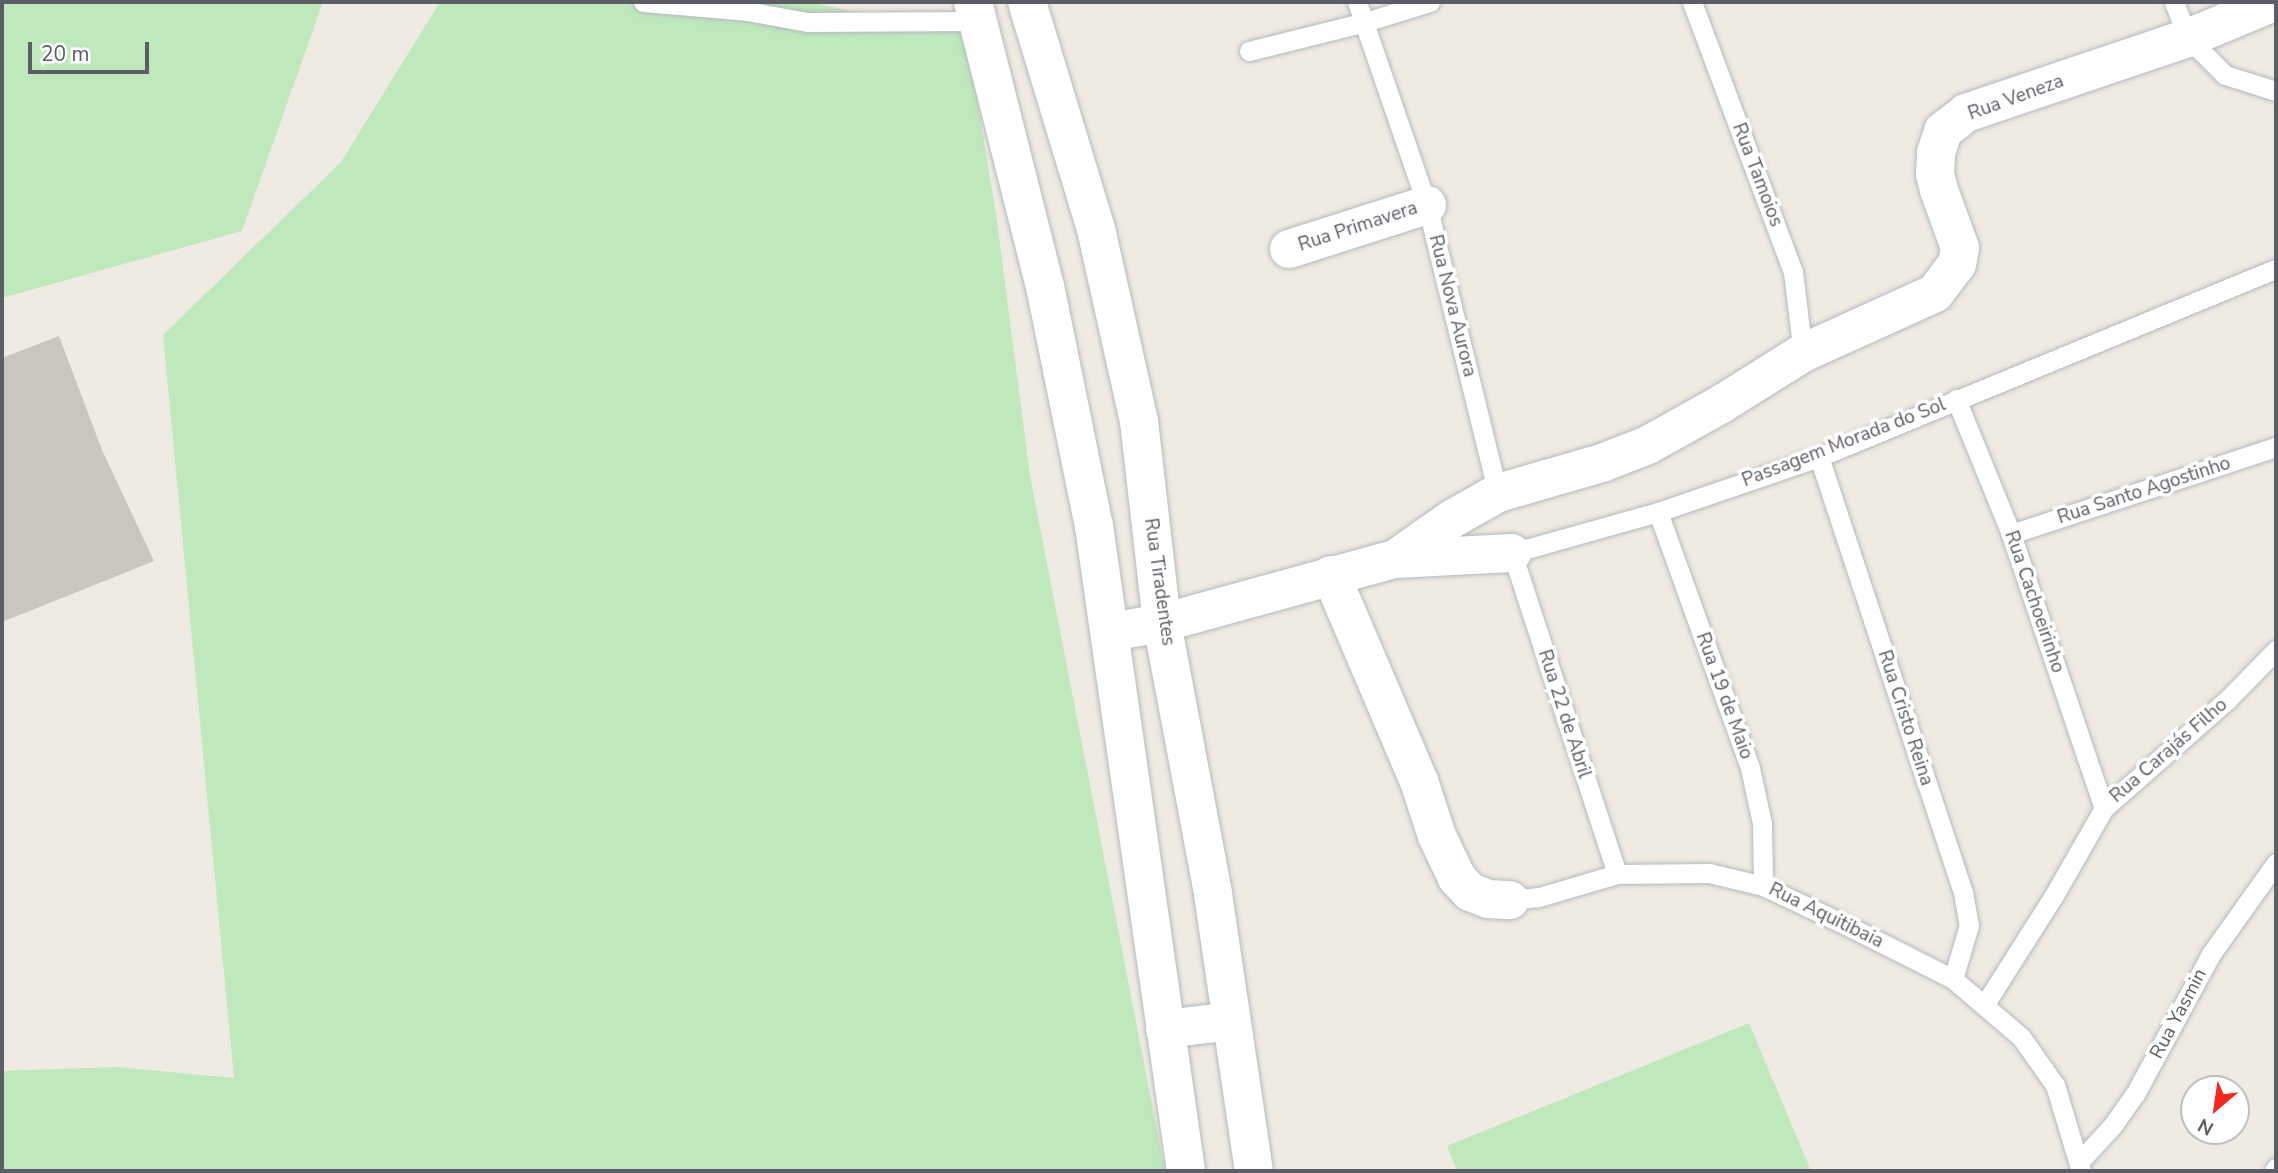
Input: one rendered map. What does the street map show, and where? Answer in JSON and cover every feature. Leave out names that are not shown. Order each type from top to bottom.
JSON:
[{"type":"street","name":"Rua Veneza","points":[[1803,353],[1935,293],[1957,264],[1960,248],[1956,229],[1935,174],[1936,153],[1943,131],[1966,113],[2188,38],[2274,2]]},
{"type":"street","points":[[1028,6],[975,11],[1045,286],[1094,526],[1186,1171]]},
{"type":"street","name":"Rua Tiradentes","points":[[1028,6],[1096,229],[1139,421],[1162,622],[1183,724],[1254,1171]]},
{"type":"street","name":"Rua Primavera","points":[[1289,249],[1427,205]]},
{"type":"street","name":"Passagem Morada do Sol","points":[[1395,559],[1451,519],[1498,493],[1602,463],[1648,445],[1803,353]]},
{"type":"street","name":"Passagem Morada do Sol","points":[[1110,632],[1162,622],[1395,559],[1512,554]]},
{"type":"street","name":"Rua Aquitibaia","points":[[1331,575],[1457,878],[1470,892],[1488,899],[1510,900]]},
{"type":"street","points":[[1165,1029],[1232,1021]]},
{"type":"lane","points":[[643,2],[747,11],[807,22],[975,11]]},
{"type":"lane","name":"Rua Nova Aurora","points":[[1357,2],[1427,205],[1498,493]]},
{"type":"lane","points":[[1249,51],[1365,22],[1430,2]]},
{"type":"lane","name":"Rua Tamoios","points":[[1692,2],[1793,272],[1803,353]]},
{"type":"lane","points":[[2174,2],[2188,38],[2225,75],[2276,91]]},
{"type":"lane","name":"Passagem Morada do Sol","points":[[1512,554],[1658,512],[1819,457],[1956,399],[2134,330],[2276,269]]},
{"type":"lane","name":"Rua Cachoeirinho","points":[[1956,399],[2011,534],[2104,808]]},
{"type":"lane","name":"Rua Santo Agostinho","points":[[2011,534],[2276,447]]},
{"type":"lane","name":"Rua Cristo Reina","points":[[1819,457],[1963,892],[1969,925],[1953,979]]},
{"type":"lane","name":"Rua 19 de Maio","points":[[1658,512],[1750,768],[1762,823],[1763,886]]},
{"type":"lane","name":"Rua 22 de Abril","points":[[1512,554],[1616,874]]},
{"type":"lane","name":"Rua Carajás Filho","points":[[1985,1004],[2053,897],[2104,808],[2228,699],[2276,650]]},
{"type":"lane","name":"Rua Yasmin","points":[[2080,1166],[2135,1094],[2211,954],[2276,863]]},
{"type":"lane","name":"Rua Aquitibaia","points":[[1510,900],[1539,897],[1616,874],[1709,873],[1763,886],[1953,979],[1985,1004],[2021,1037],[2055,1085],[2080,1166]]},
{"type":"green space","points":[[2,2],[323,2],[242,231],[2,298]]},
{"type":"green space","points":[[440,2],[810,2],[919,26],[966,31],[997,221],[1030,476],[1165,1171],[2,1171],[2,1071],[117,1067],[234,1078],[163,335],[341,162]]},
{"type":"green space","points":[[1749,1023],[1811,1171],[1457,1171],[1447,1146]]},
{"type":"building","points":[[59,336],[102,450],[154,561],[2,622],[2,358]]}]
